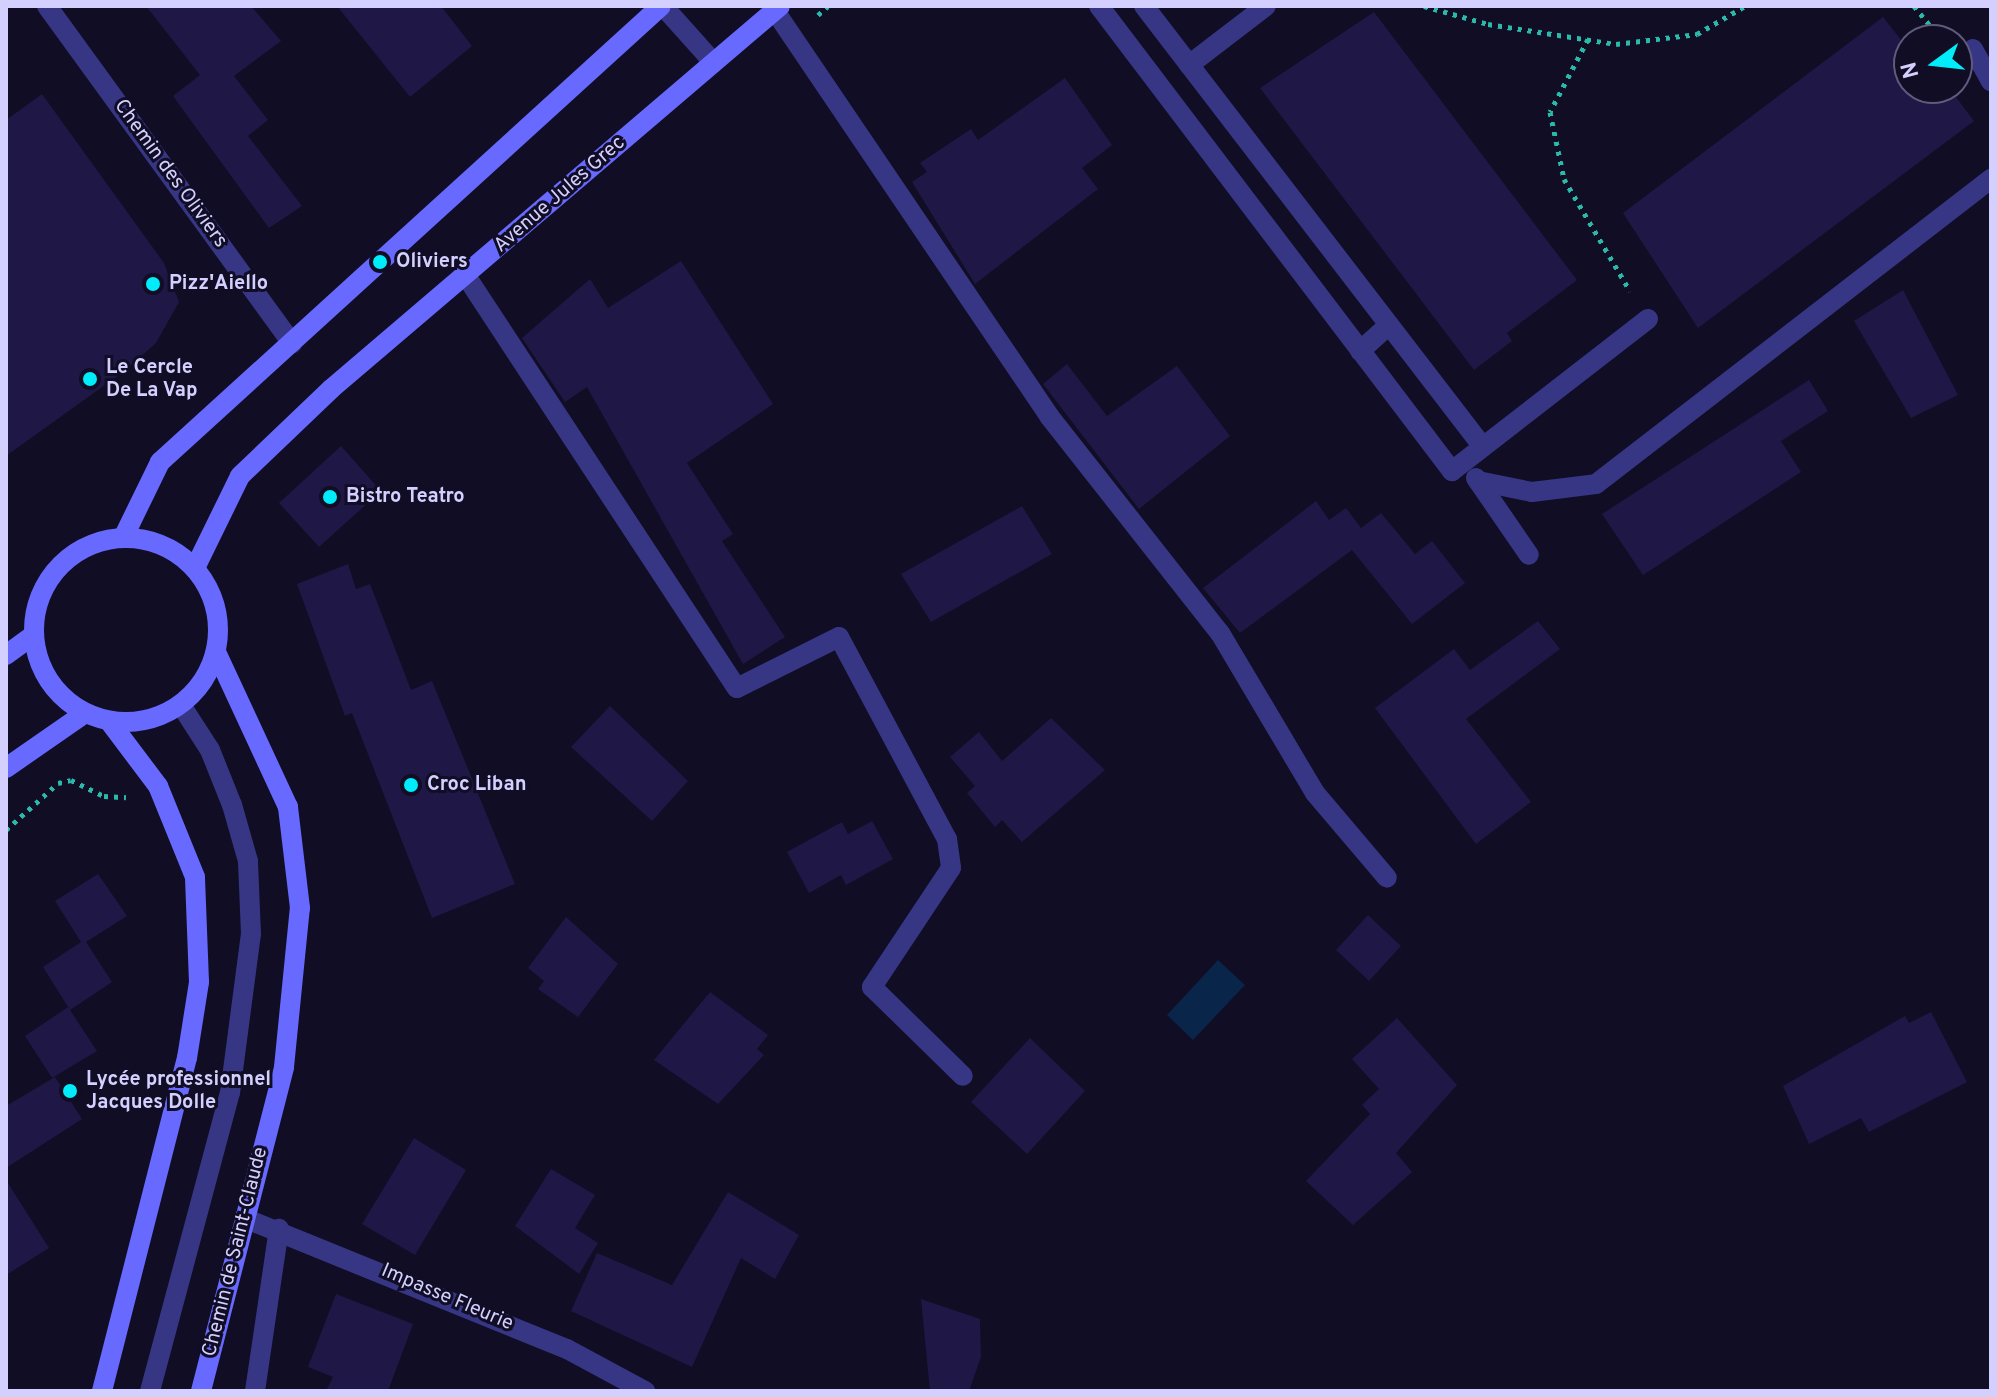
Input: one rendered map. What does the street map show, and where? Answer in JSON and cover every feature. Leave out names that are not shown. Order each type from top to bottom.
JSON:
[{"type":"street","name":"Chemin des Oliviers","points":[[47,6],[292,343]]},
{"type":"street","points":[[123,538],[160,462],[662,6],[714,63]]},
{"type":"street","points":[[1099,6],[1360,351],[1458,466],[1478,481],[1529,555]]},
{"type":"street","points":[[1144,6],[1483,447]]},
{"type":"street","points":[[1189,65],[1266,6]]},
{"type":"street","points":[[777,8],[1049,416],[1220,633],[1315,793],[1387,878]]},
{"type":"street","name":"Avenue Jules Grec","points":[[195,568],[240,476],[777,8]]},
{"type":"street","points":[[1141,61],[1168,38]]},
{"type":"street","points":[[1973,49],[1991,81]]},
{"type":"street","points":[[1478,481],[1532,492],[1596,484],[1991,179]]},
{"type":"street","points":[[466,276],[737,688],[839,637],[947,839],[951,868],[872,987],[963,1076]]},
{"type":"street","points":[[1458,466],[1648,319]]},
{"type":"street","points":[[1360,351],[1389,325]]},
{"type":"street","points":[[123,538],[174,551],[195,568],[218,622],[216,652],[203,682],[181,705],[158,717],[109,721],[85,713],[59,693],[34,635],[36,609],[61,564],[83,548],[123,538]]},
{"type":"street","points":[[6,655],[34,635]]},
{"type":"street","name":"Chemin de Saint-Claude","points":[[201,1391],[284,1067],[299,858],[271,759],[216,652]]},
{"type":"street","points":[[150,1391],[230,1093],[251,934],[248,861],[232,805],[181,705]]},
{"type":"street","points":[[6,768],[85,713]]},
{"type":"street","points":[[102,1391],[187,1058],[199,982],[195,877],[158,786],[109,721]]},
{"type":"street","name":"Impasse Fleurie","points":[[244,1218],[279,1229],[567,1349],[645,1391]]},
{"type":"street","points":[[255,1391],[279,1229]]},
{"type":"path","points":[[1424,6],[1616,44],[1697,34],[1745,6]]},
{"type":"path","points":[[1914,6],[1929,24]]},
{"type":"path","points":[[1588,39],[1550,112],[1564,179],[1648,319]]},
{"type":"path","points":[[6,830],[71,780],[104,796],[141,796]]},
{"type":"water","points":[[1218,960],[1245,985],[1193,1040],[1167,1015]]},
{"type":"building","points":[[146,6],[251,6],[281,41],[234,76],[268,120],[248,136],[302,206],[269,228],[173,96],[200,75]]},
{"type":"building","points":[[337,6],[441,6],[472,46],[410,97]]},
{"type":"building","points":[[1374,12],[1577,280],[1507,333],[1512,341],[1474,370],[1260,88]]},
{"type":"building","points":[[1883,17],[1893,30],[1893,104],[1961,104],[1974,121],[1698,328],[1623,213]]},
{"type":"building","points":[[1065,78],[1112,145],[1082,168],[1098,189],[975,284],[912,182],[927,172],[920,163],[971,129],[978,140]]},
{"type":"building","points":[[42,94],[164,263],[179,302],[156,343],[123,372],[6,456],[6,120]]},
{"type":"building","points":[[681,261],[773,404],[687,463],[733,534],[722,541],[785,637],[743,664],[587,387],[565,402],[522,338],[590,279],[608,308]]},
{"type":"building","points":[[1903,290],[1958,395],[1911,418],[1854,321]]},
{"type":"building","points":[[1067,364],[1107,416],[1177,366],[1230,436],[1139,509],[1043,384]]},
{"type":"building","points":[[1809,380],[1828,411],[1781,441],[1801,472],[1643,575],[1602,514]]},
{"type":"building","name":"Bistro Teatro","points":[[341,446],[381,491],[319,547],[279,503]]},
{"type":"building","points":[[1316,501],[1329,520],[1346,508],[1361,528],[1381,513],[1415,554],[1432,541],[1465,583],[1412,624],[1352,550],[1240,633],[1203,588]]},
{"type":"building","points":[[1022,506],[1052,554],[931,622],[901,574]]},
{"type":"building","points":[[348,564],[356,589],[370,584],[411,690],[432,681],[515,884],[432,918],[352,713],[345,716],[297,584]]},
{"type":"building","points":[[1538,621],[1560,649],[1466,719],[1531,802],[1476,844],[1375,708],[1454,649],[1470,670]]},
{"type":"building","points":[[610,706],[688,781],[652,821],[571,747]]},
{"type":"building","points":[[1051,718],[1105,770],[1022,842],[1002,820],[995,827],[967,793],[975,786],[950,757],[979,732],[1002,761]]},
{"type":"building","points":[[872,821],[893,859],[846,885],[841,875],[809,893],[787,852],[842,822],[848,834]]},
{"type":"building","points":[[98,874],[127,916],[86,942],[112,982],[70,1010],[43,967],[81,942],[55,901]]},
{"type":"building","points":[[1368,915],[1401,946],[1369,981],[1336,950]]},
{"type":"building","points":[[566,917],[618,964],[578,1017],[538,989],[544,981],[528,968]]},
{"type":"building","points":[[710,992],[768,1035],[757,1049],[764,1055],[718,1104],[654,1060]]},
{"type":"building","points":[[68,1007],[97,1051],[52,1078],[25,1036]]},
{"type":"building","points":[[1931,1012],[1967,1082],[1869,1132],[1861,1118],[1809,1144],[1783,1086],[1905,1016],[1909,1023]]},
{"type":"building","points":[[1397,1018],[1457,1085],[1396,1153],[1412,1172],[1353,1225],[1306,1181],[1370,1114],[1362,1105],[1379,1089],[1352,1059]]},
{"type":"building","points":[[1030,1038],[1085,1091],[1027,1154],[971,1102]]},
{"type":"building","points":[[55,1077],[82,1119],[6,1168],[6,1106]]},
{"type":"building","points":[[414,1138],[466,1170],[415,1255],[362,1224]]},
{"type":"building","points":[[551,1169],[595,1195],[575,1228],[598,1243],[579,1274],[515,1226]]},
{"type":"building","points":[[6,1180],[49,1248],[6,1275]]},
{"type":"building","points":[[728,1192],[799,1235],[775,1279],[741,1258],[692,1367],[571,1311],[597,1253],[672,1285]]},
{"type":"building","points":[[336,1294],[413,1324],[388,1391],[326,1391],[333,1377],[308,1367]]},
{"type":"building","points":[[921,1299],[980,1319],[981,1357],[969,1391],[930,1391]]},
{"type":"place","name":"Oliviers","points":[[380,262]]},
{"type":"place","name":"Pizz'Aiello","points":[[153,284]]},
{"type":"place","name":"Le Cercle De La Vap","points":[[90,379]]},
{"type":"place","name":"Bistro Teatro","points":[[330,497]]},
{"type":"place","name":"Croc Liban","points":[[411,785]]},
{"type":"place","name":"Lycée professionnel Jacques Dolle","points":[[70,1091]]}]
